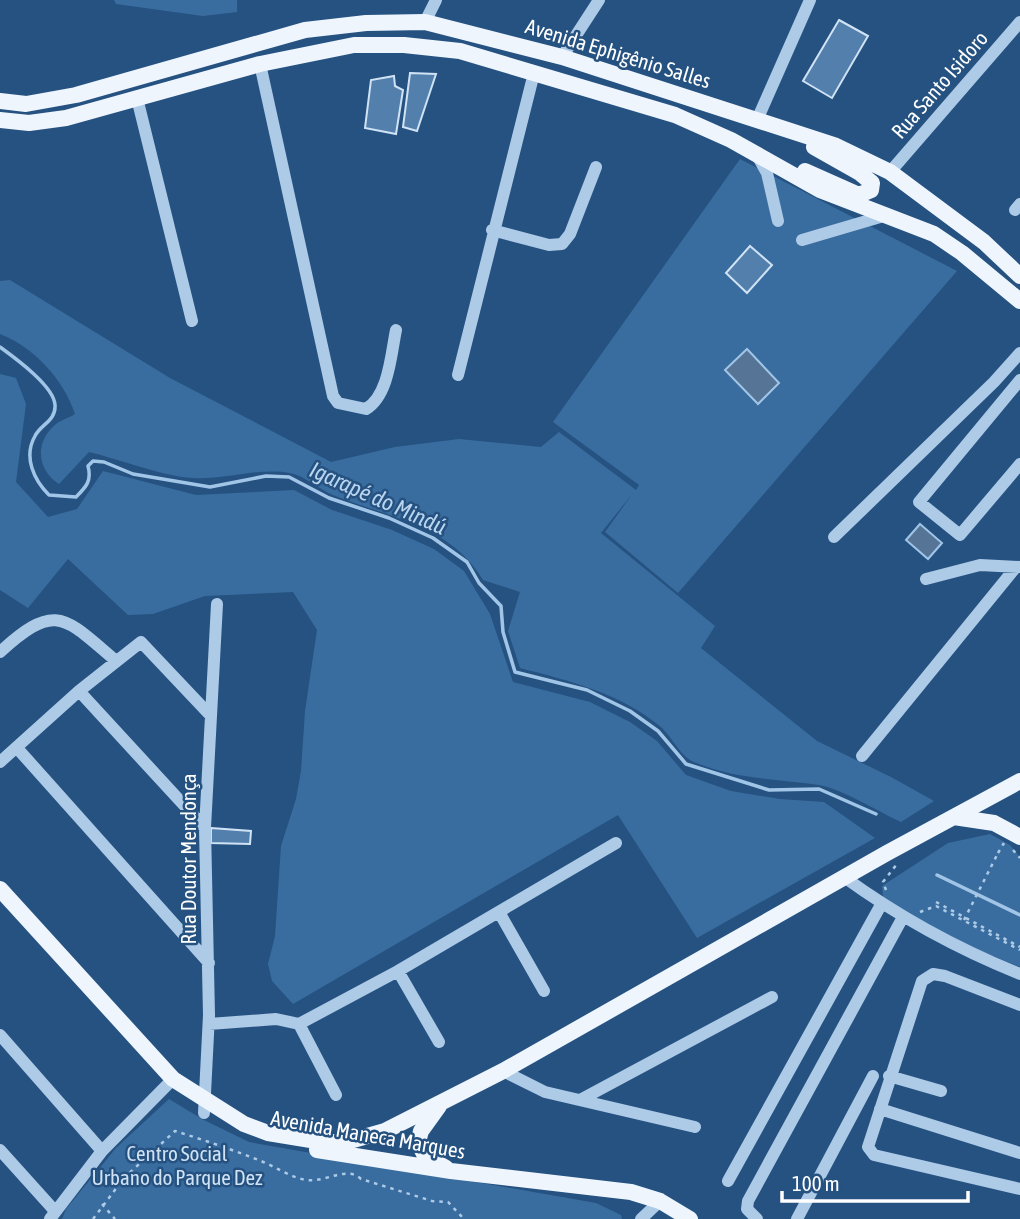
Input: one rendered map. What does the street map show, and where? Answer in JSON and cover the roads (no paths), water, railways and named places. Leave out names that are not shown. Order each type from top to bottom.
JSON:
[{"type":"main road","name":"Avenida Ephigênio Salles","points":[[0,101],[26,104],[67,98],[305,30],[366,23],[425,22],[562,57],[834,145],[890,172],[984,242],[1020,276]]},
{"type":"main road","name":"Avenida Ephigênio Salles","points":[[0,120],[42,122],[260,64],[355,45],[404,45],[460,51],[675,115],[731,140],[820,190],[934,234],[962,253],[1020,301]]},
{"type":"main road","points":[[731,140],[859,195],[871,190],[872,183],[860,173],[780,129]]},
{"type":"main road","name":"Avenida Maneca Marques","points":[[205,1108],[268,1132],[333,1143],[385,1131],[503,1071],[844,877],[1020,781]]},
{"type":"main road","points":[[954,817],[994,823],[1013,839]]},
{"type":"main road","name":"Avenida Maneca Marques","points":[[0,889],[170,1083]]},
{"type":"main road","name":"Avenida Maneca Marques","points":[[0,905],[170,1083],[229,1127],[265,1140],[366,1160],[631,1192],[660,1201],[690,1219]]},
{"type":"main road","points":[[441,1104],[421,1130],[418,1142],[425,1156],[451,1171]]},
{"type":"street","points":[[425,22],[436,0]]},
{"type":"street","points":[[562,57],[599,0]]},
{"type":"street","points":[[757,120],[810,0]]},
{"type":"street","name":"Rua Santo Isidoro","points":[[890,172],[1020,22]]},
{"type":"street","points":[[260,64],[315,321],[333,396],[338,403],[366,409],[372,405],[384,382],[396,330]]},
{"type":"street","points":[[458,375],[492,230],[534,73]]},
{"type":"street","points":[[137,98],[192,321]]},
{"type":"street","points":[[757,155],[767,173],[778,221]]},
{"type":"street","points":[[492,230],[549,245],[562,244],[570,234],[596,167]]},
{"type":"street","points":[[802,240],[888,214]]},
{"type":"street","points":[[834,537],[995,382],[1020,353]]},
{"type":"street","points":[[1020,380],[919,502],[960,535],[1020,464]]},
{"type":"street","points":[[926,579],[980,565],[1018,567]]},
{"type":"street","points":[[862,756],[1018,567]]},
{"type":"street","name":"Rua Doutor Mendonça","points":[[205,1108],[209,963],[205,828],[217,604]]},
{"type":"street","points":[[0,652],[37,624],[57,619],[75,626],[116,660]]},
{"type":"street","points":[[0,762],[79,691],[116,660],[143,642],[210,715]]},
{"type":"street","points":[[79,691],[205,828]]},
{"type":"street","points":[[17,748],[209,963]]},
{"type":"street","points":[[209,1024],[276,1019],[299,1024],[398,971],[616,843]]},
{"type":"street","points":[[844,877],[885,899],[903,916],[953,945],[1020,974]]},
{"type":"street","points":[[728,1181],[885,899]]},
{"type":"street","points":[[499,912],[544,990]]},
{"type":"street","points":[[757,1219],[747,1209],[748,1201],[903,916]]},
{"type":"street","points":[[398,971],[439,1042]]},
{"type":"street","points":[[1020,1005],[945,976],[928,976],[922,981],[868,1147],[874,1155],[1020,1189]]},
{"type":"street","points":[[580,1100],[772,997]]},
{"type":"street","points":[[299,1024],[336,1096]]},
{"type":"street","points":[[0,1035],[102,1151]]},
{"type":"street","points":[[503,1071],[545,1092],[695,1127]]},
{"type":"street","points":[[797,1219],[873,1076]]},
{"type":"street","points":[[889,1076],[941,1091]]},
{"type":"street","points":[[0,1150],[52,1214],[102,1151],[170,1083]]},
{"type":"street","points":[[880,1108],[1020,1153]]},
{"type":"street","points":[[641,1219],[660,1201]]},
{"type":"waterway","name":"Igarapé do Mindú","points":[[0,347],[33,373],[53,398],[53,415],[35,436],[30,452],[35,475],[49,495],[76,497],[87,483],[88,466],[93,461],[104,462],[133,474],[210,487],[266,476],[289,477],[329,498],[389,518],[433,538],[467,562],[479,583],[501,606],[503,632],[515,672],[587,690],[630,711],[658,731],[686,764],[769,790],[819,789],[876,814]]},
{"type":"waterway","name":"Igarapé do Mindú","points":[[937,875],[1020,915]]},
{"type":"park label","name":"Centro Social Urbano do Parque Dez","points":[[177,1166]]}]
